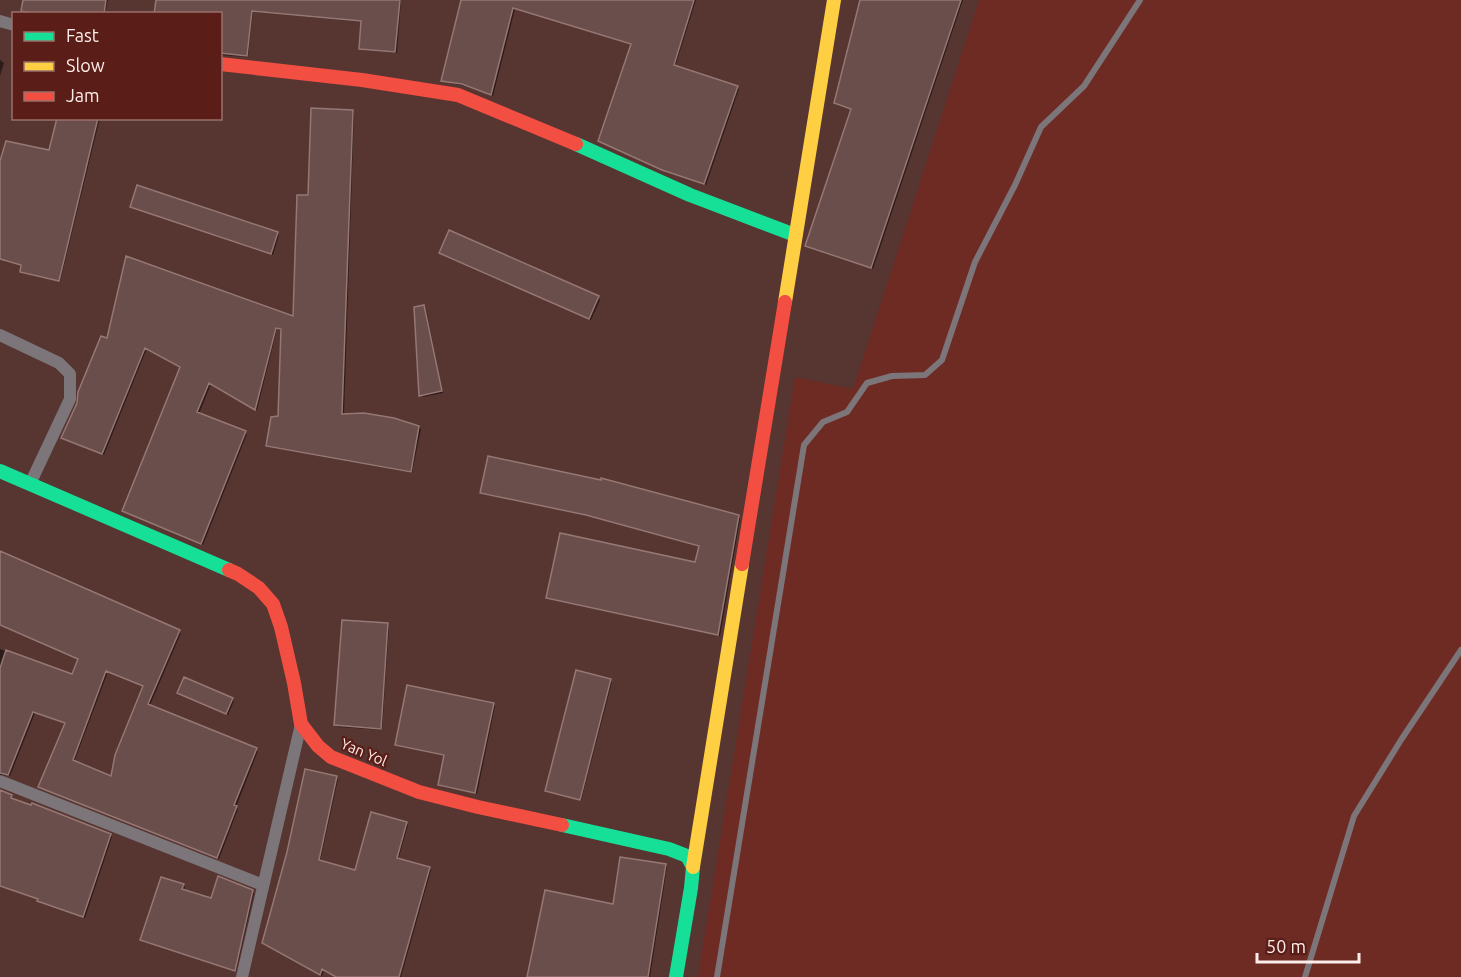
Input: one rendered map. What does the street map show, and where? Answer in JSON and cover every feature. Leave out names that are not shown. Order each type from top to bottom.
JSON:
[{"type":"street","points":[[676,977],[834,0]]},
{"type":"street","points":[[222,64],[362,80],[458,95],[549,132],[690,195],[795,235]]},
{"type":"street","points":[[0,335],[59,363],[70,374],[70,399],[30,484]]},
{"type":"street","name":"Yan Yol","points":[[0,471],[238,574],[259,588],[273,604],[281,627],[301,724],[318,746],[332,757],[419,792],[669,849],[687,855],[693,867]]},
{"type":"street","points":[[242,977],[301,724]]},
{"type":"street","points":[[0,780],[263,885]]},
{"type":"lane","points":[[717,977],[804,445],[823,422],[847,412],[867,383],[892,376],[925,375],[942,360],[975,262],[1015,185],[1041,127],[1084,86],[1140,0]]},
{"type":"lane","points":[[1305,977],[1354,816],[1461,650]]},
{"type":"shaded area","points":[[979,0],[1461,0],[1461,977],[698,977],[795,377],[853,389]]},
{"type":"building","points":[[23,0],[106,0],[104,12],[21,11]]},
{"type":"building","points":[[156,0],[400,0],[395,52],[359,49],[361,21],[252,11],[247,56],[222,53],[222,12],[154,12]]},
{"type":"building","points":[[461,0],[694,0],[674,65],[738,86],[704,184],[662,170],[598,141],[631,44],[513,8],[491,95],[462,84],[441,81]]},
{"type":"building","points":[[860,0],[961,0],[871,268],[805,246],[851,109],[834,103]]},
{"type":"building","points":[[311,108],[353,110],[342,414],[364,413],[394,418],[419,426],[411,472],[266,446],[271,417],[278,416],[281,329],[276,328],[255,410],[209,383],[197,412],[246,431],[201,544],[122,511],[180,367],[145,348],[102,454],[61,438],[77,403],[78,392],[101,336],[107,338],[126,256],[293,316],[297,195],[308,195]]},
{"type":"building","points":[[56,120],[98,120],[59,281],[20,272],[21,265],[0,259],[0,161],[6,141],[49,150]]},
{"type":"building","points":[[137,185],[278,232],[271,254],[130,207]]},
{"type":"building","points":[[449,230],[599,296],[589,319],[439,253]]},
{"type":"building","points":[[424,305],[442,391],[419,396],[414,307]]},
{"type":"building","points":[[488,456],[601,480],[601,478],[739,515],[718,635],[546,598],[560,533],[695,562],[699,546],[586,515],[480,493]]},
{"type":"building","points":[[0,551],[180,630],[148,704],[257,748],[234,805],[237,806],[217,858],[38,787],[65,723],[33,712],[8,775],[0,773],[0,668],[6,650],[72,674],[78,659],[0,625]],"holes":[[[106,671],[143,686],[115,755],[111,776],[73,760]]]},
{"type":"building","points":[[342,620],[388,623],[381,729],[334,725]]},
{"type":"building","points":[[576,670],[611,679],[580,800],[545,791]]},
{"type":"building","points":[[184,677],[233,698],[226,714],[177,693]]},
{"type":"building","points":[[407,685],[494,703],[475,793],[438,785],[444,755],[395,745]]},
{"type":"building","points":[[305,769],[337,776],[319,860],[355,870],[371,812],[407,822],[397,858],[430,867],[399,977],[336,977],[322,969],[320,975],[262,943],[287,852]]},
{"type":"building","points":[[0,790],[12,795],[11,798],[31,805],[32,803],[111,834],[83,917],[0,886]]},
{"type":"building","points":[[620,857],[666,864],[648,977],[527,977],[545,890],[613,904]]},
{"type":"building","points":[[218,876],[253,890],[235,971],[140,940],[161,877],[184,884],[182,889],[211,898]]},
{"type":"traffic: fast","points":[[576,144],[690,195],[795,235]]},
{"type":"traffic: fast","points":[[0,471],[229,570]]},
{"type":"traffic: fast","points":[[562,825],[669,849],[687,856],[693,867],[676,977]]},
{"type":"traffic: slow","points":[[785,302],[834,0]]},
{"type":"traffic: slow","points":[[693,867],[742,564]]},
{"type":"traffic: jam","points":[[222,64],[362,80],[458,95],[576,144]]},
{"type":"traffic: jam","points":[[742,564],[785,302]]},
{"type":"traffic: jam","points":[[229,570],[259,588],[273,604],[281,627],[301,724],[318,746],[331,757],[419,792],[562,825]]}]
